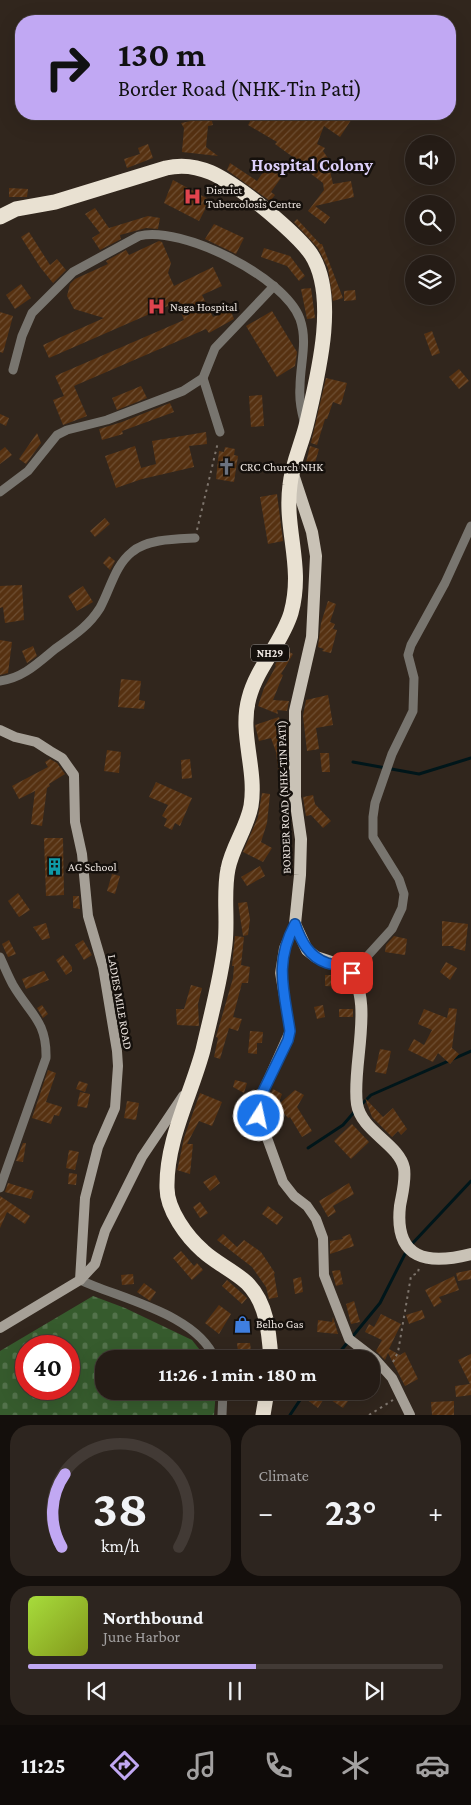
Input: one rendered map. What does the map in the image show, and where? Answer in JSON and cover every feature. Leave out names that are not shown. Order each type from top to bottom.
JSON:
[{"type":"highway","name":"NH29","points":[[0,217],[16,209],[55,202],[179,165],[193,165],[211,172],[261,206],[310,252],[319,271],[323,289],[325,327],[306,428],[292,471],[288,511],[297,571],[295,593],[283,633],[258,674],[249,697],[246,718],[247,741],[252,772],[251,806],[227,872],[225,945],[213,1005],[194,1080],[171,1152],[166,1190],[181,1226],[202,1251],[247,1283],[261,1304],[268,1323],[270,1350]]},
{"type":"highway","points":[[263,1415],[266,1400]]},
{"type":"main road","name":"BORDER ROAD (NHK-TIN PATI)","points":[[292,471],[312,532],[316,556],[312,637],[294,711],[295,797],[301,839],[300,875],[295,924]]},
{"type":"main road","points":[[295,924],[304,944],[316,957],[346,967],[352,973],[361,1002],[356,1092],[358,1106],[364,1119],[396,1154],[404,1167],[404,1187],[399,1221],[408,1249],[421,1257],[432,1259],[471,1254]]},
{"type":"street","points":[[13,370],[22,336],[32,313],[74,272],[138,236],[149,234],[164,236],[204,247],[247,268],[274,286],[293,305],[300,319],[305,338],[300,387],[301,406],[306,428]]},
{"type":"street","points":[[0,492],[28,471],[56,436],[67,430],[107,420],[183,391],[203,378],[215,348],[274,286]]},
{"type":"street","points":[[203,378],[220,432]]},
{"type":"street","points":[[352,973],[392,929],[403,901],[404,894],[399,879],[373,837],[375,803],[389,762],[413,711],[414,678],[408,655],[411,645],[446,583],[471,526]]},
{"type":"street","points":[[0,681],[16,678],[29,670],[88,625],[100,608],[118,569],[132,551],[146,545],[195,538]]},
{"type":"street","name":"LADIES MILE ROAD","points":[[0,730],[15,737],[36,742],[62,758],[74,776],[75,822],[82,854],[88,916],[103,967],[117,1051],[115,1108],[98,1147],[85,1198],[80,1280]]},
{"type":"street","points":[[295,924],[284,948],[280,973],[290,1031],[288,1040],[259,1100],[259,1116],[284,1182],[294,1196],[308,1206],[316,1219],[323,1238],[324,1275],[349,1339],[375,1360],[387,1373],[401,1394],[410,1415]]},
{"type":"street","points":[[0,956],[13,985],[40,1023],[46,1042],[46,1058],[0,1188]]},
{"type":"street","points":[[0,1328],[80,1280],[95,1264],[105,1231],[142,1156],[194,1080]]},
{"type":"street","points":[[80,1280],[117,1293],[196,1331],[210,1350]]},
{"type":"street","points":[[222,1415],[223,1400]]},
{"type":"path","points":[[195,538],[220,432]]},
{"type":"path","points":[[387,1373],[398,1352],[411,1276],[418,1273],[421,1257]]},
{"type":"path","points":[[369,1415],[401,1394]]},
{"type":"green space","points":[[93,1296],[125,1308],[192,1340],[200,1350],[95,1350],[95,1400],[215,1400],[214,1415],[0,1415],[0,1351],[15,1342],[15,1400],[80,1400],[80,1335],[27,1335]]},
{"type":"building","points":[[196,120],[212,120],[213,125],[208,126],[206,147],[218,156],[182,152],[184,128],[181,123]]},
{"type":"building","points":[[251,120],[351,120],[340,137],[324,126],[317,144],[325,148],[323,151],[335,168],[330,171],[333,184],[351,181],[354,197],[315,206],[330,217],[325,224],[308,211],[324,190],[323,183],[306,170],[308,168],[275,144],[277,142],[248,125]]},
{"type":"building","points":[[148,144],[153,158],[127,168],[124,159],[140,154],[138,148]]},
{"type":"building","points":[[230,163],[257,181],[269,164],[283,175],[271,192],[275,195],[270,201],[227,170]]},
{"type":"building","points":[[173,180],[210,200],[199,221],[164,203]]},
{"type":"building","points":[[9,188],[28,189],[27,197],[9,197]]},
{"type":"building","points":[[95,208],[109,228],[148,216],[160,218],[158,229],[146,228],[120,235],[121,239],[100,250],[92,238],[100,233],[85,214]]},
{"type":"building","points":[[297,219],[322,244],[343,298],[333,301],[328,268],[318,248],[294,222]]},
{"type":"building","points":[[214,224],[244,238],[236,254],[205,239]]},
{"type":"building","points":[[29,232],[50,265],[57,259],[66,270],[53,283],[40,267],[21,237]]},
{"type":"building","points":[[159,241],[162,242],[171,263],[168,273],[174,286],[213,267],[222,286],[202,295],[213,317],[230,309],[234,319],[209,333],[206,329],[74,386],[87,416],[63,425],[53,400],[64,396],[55,376],[184,320],[177,302],[49,358],[43,345],[104,318],[74,309],[67,296],[70,284],[75,279],[108,264],[106,261],[126,250],[129,255]]},
{"type":"building","points":[[264,248],[290,256],[305,276],[299,281],[287,266],[261,257]]},
{"type":"building","points":[[21,284],[31,298],[15,309],[6,295]]},
{"type":"building","points":[[311,288],[315,318],[307,319],[301,289]]},
{"type":"building","points":[[355,290],[356,300],[344,301],[344,291]]},
{"type":"building","points":[[272,311],[297,352],[295,366],[277,377],[246,326]]},
{"type":"building","points":[[0,312],[13,316],[3,353],[0,352]]},
{"type":"building","points":[[432,331],[440,353],[432,356],[424,334]]},
{"type":"building","points":[[459,369],[469,381],[459,389],[449,377]]},
{"type":"building","points":[[326,378],[347,383],[341,405],[333,402],[327,419],[325,419],[317,445],[311,443]]},
{"type":"building","points":[[141,386],[147,398],[117,410],[112,398]]},
{"type":"building","points":[[262,395],[264,426],[251,427],[249,396]]},
{"type":"building","points":[[170,403],[174,412],[122,431],[123,434],[102,440],[99,429]]},
{"type":"building","points":[[0,414],[9,418],[6,426],[0,423]]},
{"type":"building","points":[[206,432],[207,444],[189,446],[194,467],[142,479],[116,488],[105,456],[135,446],[141,468],[156,464],[152,441]]},
{"type":"building","points":[[37,433],[41,443],[26,464],[19,459]]},
{"type":"building","points":[[310,446],[319,449],[312,473],[304,471]]},
{"type":"building","points":[[5,447],[12,455],[0,464],[0,451]]},
{"type":"building","name":"CRC Church NHK","points":[[225,447],[235,449],[234,455],[238,456],[234,482],[216,479],[219,451],[224,452]]},
{"type":"building","points":[[277,494],[283,541],[268,544],[260,497]]},
{"type":"building","points":[[105,518],[110,524],[95,537],[90,531]]},
{"type":"building","points":[[109,556],[115,561],[110,570],[103,563]]},
{"type":"building","points":[[22,585],[24,620],[5,623],[3,607],[0,608],[0,586]]},
{"type":"building","points":[[83,586],[93,602],[77,611],[68,596]]},
{"type":"building","points":[[328,601],[336,604],[330,622],[335,624],[333,629],[337,630],[331,653],[322,651],[324,649],[318,647],[321,623]]},
{"type":"building","points":[[0,640],[12,642],[8,673],[0,675]]},
{"type":"building","points":[[33,646],[37,656],[27,663],[22,651]]},
{"type":"building","points":[[284,649],[293,654],[281,674],[283,675],[273,700],[289,701],[287,711],[277,710],[278,714],[258,706],[264,688]]},
{"type":"building","points":[[121,679],[141,681],[139,700],[145,701],[144,709],[118,707]]},
{"type":"building","points":[[328,695],[333,725],[316,728],[319,749],[307,751],[303,716],[306,700]]},
{"type":"building","points":[[279,717],[283,736],[280,737],[284,753],[287,752],[287,776],[279,777],[276,752],[271,738],[259,741],[255,725]]},
{"type":"building","points":[[107,750],[121,752],[119,773],[104,771]]},
{"type":"building","points":[[320,753],[329,753],[330,772],[322,772]]},
{"type":"building","points":[[50,759],[57,763],[65,774],[49,784],[50,786],[47,788],[42,826],[31,824],[35,791],[19,799],[12,786],[48,767],[45,762]]},
{"type":"building","points":[[190,759],[192,778],[182,779],[181,760]]},
{"type":"building","points":[[156,782],[192,798],[180,826],[175,823],[172,830],[164,826],[167,819],[162,816],[168,805],[149,797]]},
{"type":"building","points":[[262,793],[270,794],[267,823],[261,842],[272,848],[263,862],[243,852],[258,817]]},
{"type":"building","points":[[313,795],[315,804],[331,821],[323,828],[311,815],[306,816],[303,797]]},
{"type":"building","name":"AG School","points":[[44,838],[63,838],[64,895],[46,896]]},
{"type":"building","points":[[260,866],[265,876],[247,886],[241,877]]},
{"type":"building","points":[[112,874],[120,876],[115,894],[107,891]]},
{"type":"building","points":[[18,893],[30,910],[19,917],[8,901]]},
{"type":"building","points":[[73,896],[79,896],[80,909],[73,908]]},
{"type":"building","points":[[247,902],[250,919],[248,935],[243,936],[238,903]]},
{"type":"building","points":[[442,921],[468,924],[465,951],[453,948],[454,946],[442,946]]},
{"type":"building","points":[[46,923],[50,938],[42,940],[33,927]]},
{"type":"building","points":[[235,936],[244,937],[241,965],[250,967],[248,983],[242,983],[233,1017],[242,1019],[238,1031],[229,1028],[220,1059],[214,1057],[218,1038],[216,1037],[233,978],[234,966],[232,966]]},
{"type":"building","points":[[394,936],[407,939],[405,955],[385,952],[386,945]]},
{"type":"building","points":[[9,940],[16,954],[8,957],[2,944]]},
{"type":"building","points":[[83,940],[92,955],[84,960],[75,945]]},
{"type":"building","points":[[63,955],[72,967],[72,971],[66,975],[56,960]]},
{"type":"building","points":[[446,962],[457,968],[450,980],[440,972]]},
{"type":"building","points":[[44,971],[49,980],[26,989],[22,979]]},
{"type":"building","points":[[325,975],[342,975],[342,987],[325,986]]},
{"type":"building","points":[[191,985],[202,988],[198,1004],[199,1026],[177,1025],[176,1009],[184,1009]]},
{"type":"building","points":[[42,1005],[48,1014],[43,1018],[37,1008]]},
{"type":"building","points":[[323,1005],[325,1017],[317,1019],[314,1007]]},
{"type":"building","points":[[449,1008],[457,1009],[452,1048],[459,1054],[450,1064],[438,1053],[433,1062],[408,1050],[414,1039],[424,1045],[432,1030],[418,1024],[424,1009],[447,1018]]},
{"type":"building","points":[[339,1009],[353,1009],[353,1017],[339,1017]]},
{"type":"building","points":[[250,1031],[263,1032],[262,1043],[257,1043],[257,1054],[248,1053]]},
{"type":"building","points":[[380,1049],[391,1051],[386,1074],[375,1072]]},
{"type":"building","points":[[48,1070],[56,1073],[46,1102],[62,1107],[59,1116],[54,1115],[51,1124],[32,1118]]},
{"type":"building","points":[[235,1080],[247,1083],[244,1093],[233,1087]]},
{"type":"building","points":[[79,1081],[88,1084],[85,1092],[76,1089]]},
{"type":"building","points":[[273,1089],[282,1094],[278,1105],[295,1090],[304,1095],[297,1107],[312,1131],[302,1137],[290,1117],[288,1118],[277,1105],[275,1109],[266,1105]]},
{"type":"building","points":[[80,1092],[90,1094],[87,1108],[77,1106]]},
{"type":"building","points":[[200,1093],[222,1102],[212,1126],[199,1121],[187,1144],[193,1144],[190,1174],[177,1170],[184,1138]]},
{"type":"building","points":[[365,1098],[383,1117],[393,1108],[407,1129],[401,1135],[398,1131],[392,1137],[372,1117]]},
{"type":"building","points":[[127,1101],[139,1103],[136,1120],[124,1118]]},
{"type":"building","points":[[250,1112],[256,1129],[247,1132],[241,1115]]},
{"type":"building","points":[[352,1124],[369,1142],[351,1159],[334,1141]]},
{"type":"building","points":[[23,1143],[26,1143],[23,1162],[16,1161]]},
{"type":"building","points":[[69,1150],[79,1152],[75,1170],[66,1168]]},
{"type":"building","points":[[69,1173],[77,1174],[76,1185],[68,1184]]},
{"type":"building","points":[[215,1175],[220,1183],[210,1191],[203,1182]]},
{"type":"building","points":[[8,1183],[34,1191],[31,1199],[5,1192]]},
{"type":"building","points":[[349,1183],[354,1194],[333,1206],[336,1212],[328,1217],[319,1201]]},
{"type":"building","points":[[0,1196],[30,1216],[25,1224],[7,1212],[0,1228]]},
{"type":"building","points":[[200,1202],[208,1213],[200,1218],[193,1207]]},
{"type":"building","points":[[268,1206],[283,1217],[277,1225],[262,1214]]},
{"type":"building","points":[[223,1234],[237,1247],[244,1240],[261,1252],[275,1273],[278,1297],[269,1299],[266,1287],[252,1267],[217,1240]]},
{"type":"building","points":[[350,1234],[354,1246],[330,1254],[330,1241],[343,1239],[342,1237]]},
{"type":"building","points":[[181,1251],[194,1266],[197,1263],[203,1270],[192,1280],[173,1258]]},
{"type":"building","points":[[340,1270],[343,1284],[336,1286],[332,1271]]},
{"type":"building","points":[[471,1270],[471,1279],[458,1281],[456,1273]]},
{"type":"building","points":[[133,1274],[134,1284],[122,1285],[121,1275]]},
{"type":"building","points":[[454,1276],[459,1290],[439,1297],[442,1302],[434,1307],[425,1290]]},
{"type":"building","points":[[301,1277],[303,1292],[295,1294],[293,1279]]},
{"type":"building","points":[[227,1280],[247,1298],[242,1304],[222,1286]]},
{"type":"building","points":[[144,1283],[156,1292],[150,1301],[137,1292]]},
{"type":"building","points":[[354,1301],[360,1322],[351,1324],[346,1304]]},
{"type":"building","points":[[219,1305],[231,1314],[219,1334],[205,1323]]},
{"type":"building","points":[[422,1310],[425,1318],[409,1324],[406,1315]]},
{"type":"building","points":[[381,1314],[401,1324],[389,1349],[400,1355],[405,1352],[418,1379],[405,1386],[388,1353],[385,1360],[380,1355],[380,1350],[377,1350],[382,1340],[365,1332],[369,1324],[374,1327]]},
{"type":"building","points":[[333,1317],[338,1334],[317,1332],[318,1320],[332,1322]]},
{"type":"building","points":[[237,1343],[250,1343],[251,1350],[238,1350]]},
{"type":"building","points":[[471,1354],[471,1395],[456,1397],[455,1386],[470,1384],[458,1360]]},
{"type":"building","points":[[307,1400],[323,1400],[318,1408]]},
{"type":"building","points":[[331,1400],[348,1401],[343,1408]]},
{"type":"building","points":[[454,1401],[454,1415],[432,1415],[431,1402]]},
{"type":"waterway","points":[[353,762],[419,774],[471,758]]},
{"type":"waterway","points":[[360,1106],[371,1095],[471,1051]]},
{"type":"waterway","points":[[308,1148],[343,1125],[356,1110]]},
{"type":"waterway","points":[[411,1245],[471,1181]]},
{"type":"waterway","points":[[341,1350],[380,1303],[407,1250]]},
{"type":"waterway","points":[[290,1415],[300,1400]]},
{"type":"place","name":"District Tubercolosis Centre","points":[[192,197]]},
{"type":"place","name":"Naga Hospital","points":[[156,307]]},
{"type":"place","name":"CRC Church NHK","points":[[226,467]]},
{"type":"place","name":"AG School","points":[[54,867]]},
{"type":"place","name":"Belho Gas","points":[[242,1324]]},
{"type":"district","name":"Hospital Colony","points":[[312,165]]},
{"type":"route","points":[[259,1116],[259,1100],[288,1040],[290,1031],[280,973],[284,948],[295,924],[307,950],[327,963],[346,967],[352,973]]}]
